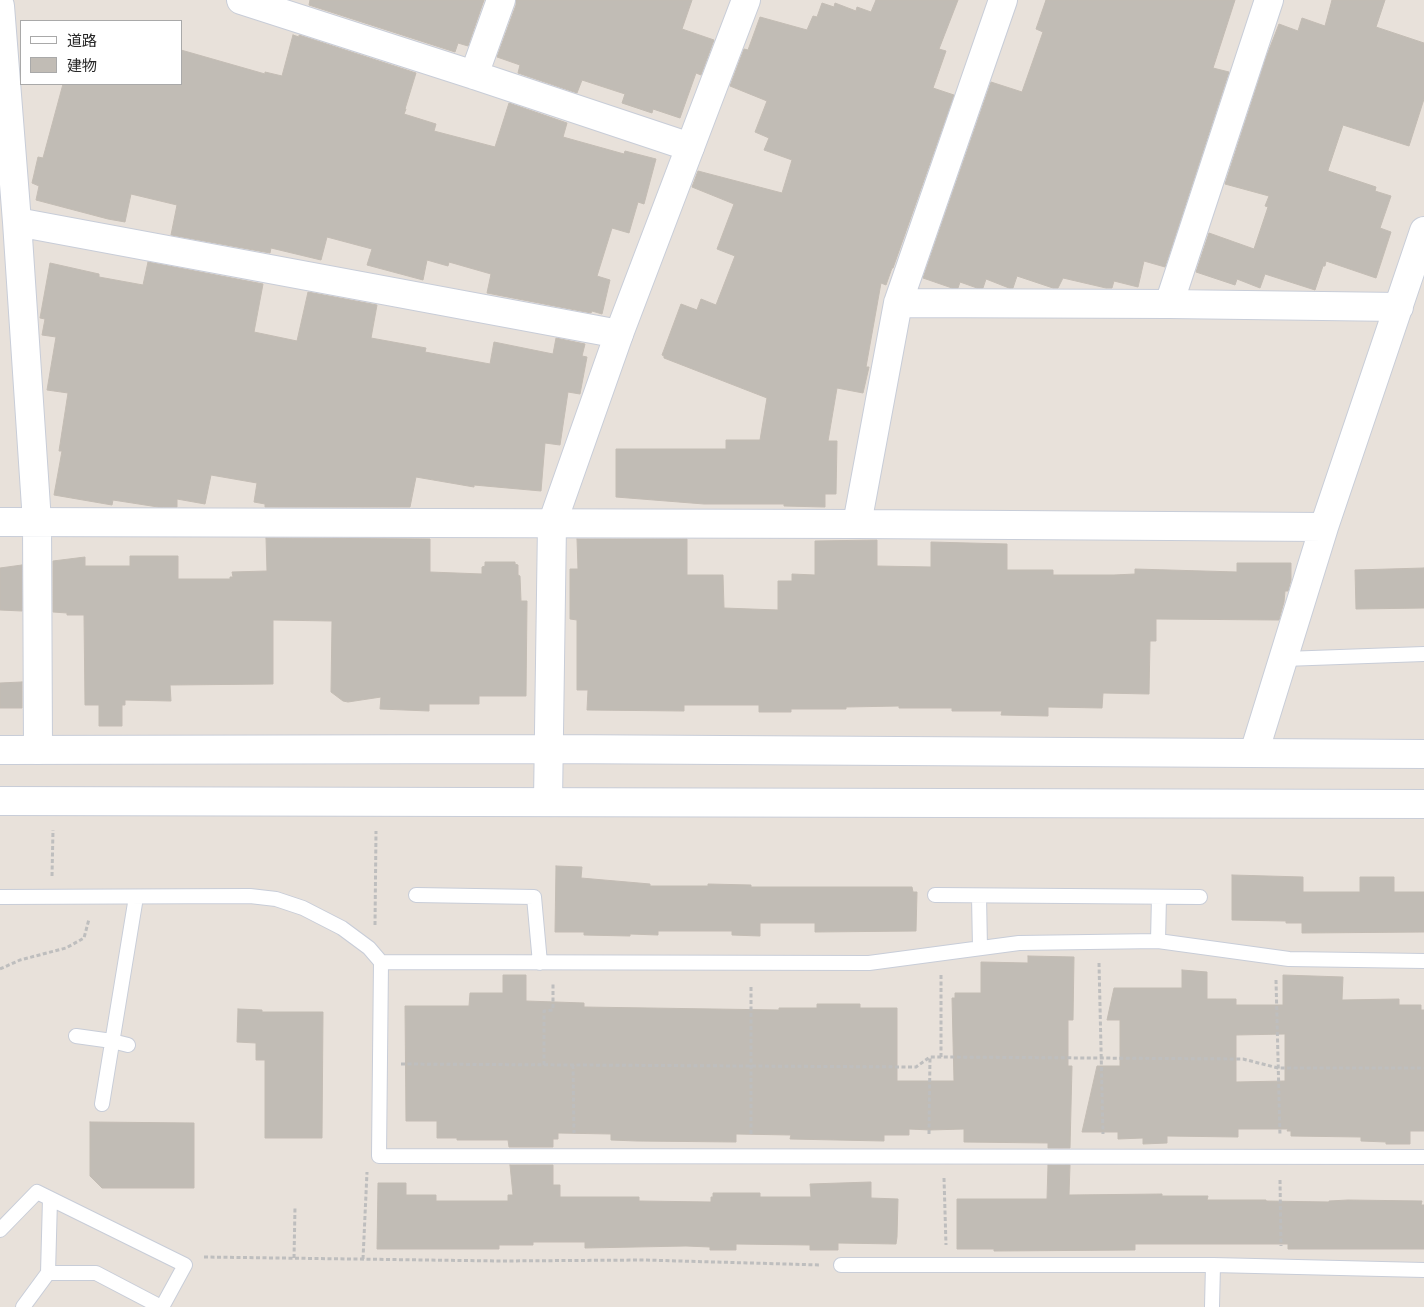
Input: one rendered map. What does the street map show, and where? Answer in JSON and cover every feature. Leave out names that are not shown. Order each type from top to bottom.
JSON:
[{"type":"street","points":[[240,0],[690,147]]},
{"type":"street","points":[[474,75],[501,0]]},
{"type":"street","points":[[548,801],[552,524],[619,334],[746,0]]},
{"type":"street","points":[[857,524],[898,303],[1003,0]]},
{"type":"street","points":[[1169,304],[1269,0]]},
{"type":"street","points":[[0,6],[17,222],[37,522],[38,750]]},
{"type":"street","points":[[17,222],[619,334]]},
{"type":"street","points":[[1254,753],[1324,527],[1424,231]]},
{"type":"street","points":[[898,303],[1399,307]]},
{"type":"street","points":[[0,522],[1324,527]]},
{"type":"street","points":[[0,750],[549,749],[1424,754]]},
{"type":"street","points":[[0,800],[1424,804]]},
{"type":"lane","points":[[1284,659],[1424,654]]},
{"type":"lane","points":[[416,895],[534,896],[547,963]]},
{"type":"lane","points":[[935,895],[1200,897]]},
{"type":"lane","points":[[0,896],[250,896],[276,899],[303,908],[334,924],[369,948],[381,962],[379,1156],[1424,1157]]},
{"type":"lane","points":[[979,896],[980,948]]},
{"type":"lane","points":[[102,1104],[136,897]]},
{"type":"lane","points":[[1158,942],[1159,897]]},
{"type":"lane","points":[[381,962],[869,963],[1019,943],[1098,942],[1158,942],[1289,958],[1424,961]]},
{"type":"lane","points":[[76,1036],[128,1045]]},
{"type":"lane","points":[[0,1230],[37,1192],[185,1265],[162,1307],[96,1273],[48,1273]]},
{"type":"lane","points":[[24,1307],[48,1273],[50,1199]]},
{"type":"lane","points":[[841,1265],[1212,1265],[1424,1270]]},
{"type":"lane","points":[[1212,1265],[1212,1307]]},
{"type":"path","points":[[51,897],[53,826]]},
{"type":"path","points":[[369,948],[375,934],[376,827]]},
{"type":"path","points":[[0,969],[20,960],[66,948],[84,938],[91,912],[134,912]]},
{"type":"path","points":[[1098,942],[1103,1157]]},
{"type":"path","points":[[941,954],[941,1057]]},
{"type":"path","points":[[1276,957],[1281,1266]]},
{"type":"path","points":[[544,1065],[544,1011],[553,1010],[547,963]]},
{"type":"path","points":[[751,963],[751,1157]]},
{"type":"path","points":[[380,1064],[916,1066],[930,1057],[941,1057],[1243,1059],[1278,1068],[1424,1068]]},
{"type":"path","points":[[573,1065],[574,1156]]},
{"type":"path","points":[[363,1259],[367,1168]]},
{"type":"path","points":[[294,1258],[295,1207]]},
{"type":"path","points":[[185,1265],[203,1257],[500,1261],[645,1260],[841,1265]]},
{"type":"building","points":[[310,0],[484,0],[468,46],[458,43],[455,52],[309,5]]},
{"type":"building","points":[[516,0],[692,0],[682,29],[714,40],[701,75],[696,73],[680,118],[653,109],[652,113],[622,103],[625,94],[582,80],[577,93],[518,73],[520,65],[497,57],[516,5]]},
{"type":"building","points":[[876,0],[958,0],[939,49],[946,51],[933,88],[954,95],[893,268],[886,285],[881,283],[866,367],[869,367],[863,393],[837,388],[828,441],[837,441],[836,494],[825,494],[825,507],[784,506],[784,504],[704,504],[616,497],[616,449],[726,449],[726,440],[760,440],[767,398],[664,358],[662,355],[681,304],[697,310],[701,299],[716,305],[735,256],[717,249],[734,204],[692,187],[698,171],[782,193],[792,160],[764,150],[769,138],[755,132],[767,101],[730,86],[744,49],[748,50],[760,17],[807,30],[813,16],[817,17],[822,3],[834,7],[835,3],[856,11],[857,7],[871,12]]},
{"type":"building","points":[[1046,0],[1235,0],[1213,68],[1229,72],[1165,267],[1144,261],[1138,287],[1114,281],[1112,288],[1106,288],[1063,278],[1058,288],[1053,288],[1017,276],[1013,288],[986,279],[983,288],[977,288],[960,282],[958,288],[952,288],[923,278],[991,82],[1022,92],[1043,32],[1036,29]]},
{"type":"building","points":[[1332,0],[1385,0],[1376,27],[1424,43],[1424,99],[1409,146],[1343,125],[1328,170],[1376,187],[1375,191],[1391,196],[1380,228],[1391,232],[1376,278],[1326,261],[1315,290],[1265,274],[1260,288],[1237,279],[1235,285],[1196,272],[1209,233],[1254,249],[1268,207],[1265,206],[1269,196],[1225,184],[1279,24],[1298,31],[1302,18],[1325,26]]},
{"type":"building","points":[[293,35],[299,37],[299,35],[416,73],[404,114],[436,124],[434,131],[495,147],[509,103],[567,123],[563,137],[624,154],[625,151],[656,159],[644,204],[638,202],[629,233],[612,228],[597,276],[610,280],[602,314],[487,293],[491,274],[449,262],[448,266],[427,260],[423,280],[367,265],[372,249],[327,237],[321,260],[271,248],[270,253],[171,235],[177,205],[131,194],[125,222],[36,200],[39,186],[32,183],[38,157],[43,158],[63,85],[182,85],[182,50],[265,74],[265,72],[282,76]]},
{"type":"building","points":[[148,262],[263,284],[254,332],[297,341],[308,292],[377,305],[371,338],[426,348],[425,352],[490,364],[494,342],[553,354],[556,338],[585,344],[582,356],[587,357],[580,394],[568,392],[560,445],[545,443],[541,491],[474,485],[474,487],[416,477],[410,507],[265,507],[265,504],[254,502],[257,483],[211,475],[205,504],[177,499],[177,507],[158,507],[113,500],[112,505],[54,495],[62,451],[59,451],[68,393],[47,390],[56,337],[42,335],[45,319],[40,318],[50,263],[99,274],[99,277],[143,285]]},
{"type":"building","points":[[266,538],[430,539],[430,572],[482,574],[482,567],[485,566],[485,562],[515,562],[518,565],[518,575],[520,576],[521,601],[527,601],[526,696],[479,696],[479,704],[429,704],[429,711],[380,709],[381,697],[348,702],[343,701],[331,692],[332,621],[273,620],[273,684],[170,685],[171,701],[125,700],[125,705],[122,705],[122,726],[99,726],[99,705],[85,705],[84,615],[67,615],[67,613],[53,612],[53,561],[85,557],[85,566],[130,566],[130,556],[178,556],[178,579],[230,579],[230,577],[233,577],[232,572],[267,571]]},
{"type":"building","points":[[577,539],[687,539],[687,575],[723,575],[724,608],[778,610],[778,581],[792,581],[792,574],[815,575],[815,541],[877,540],[877,566],[931,567],[931,542],[1007,544],[1007,570],[1053,570],[1053,575],[1135,574],[1135,569],[1237,572],[1237,563],[1291,563],[1291,580],[1288,591],[1285,591],[1279,620],[1156,619],[1156,641],[1150,641],[1149,694],[1103,693],[1102,708],[1048,707],[1048,716],[1001,715],[1002,711],[952,711],[952,708],[899,708],[899,706],[846,707],[846,709],[791,709],[791,712],[759,712],[759,705],[684,705],[684,711],[587,710],[588,690],[577,690],[577,620],[570,619],[570,569],[578,569]]},
{"type":"building","points":[[22,565],[22,611],[0,610],[0,568]]},
{"type":"building","points":[[1424,568],[1424,608],[1356,609],[1355,570]]},
{"type":"building","points":[[22,682],[22,708],[0,708],[0,683]]},
{"type":"building","points":[[556,866],[582,867],[581,878],[650,884],[650,886],[708,886],[708,884],[751,885],[751,887],[912,887],[913,892],[917,892],[916,931],[815,932],[815,923],[760,923],[760,936],[732,935],[732,931],[658,931],[658,935],[630,934],[630,936],[584,935],[584,932],[555,932]]},
{"type":"building","points":[[1232,875],[1303,877],[1303,892],[1360,892],[1360,877],[1394,877],[1394,892],[1424,892],[1424,932],[1302,933],[1302,923],[1232,920]]},
{"type":"building","points":[[1028,956],[1074,957],[1073,1020],[1068,1020],[1068,1066],[1072,1066],[1070,1148],[1048,1148],[1048,1143],[964,1142],[964,1129],[909,1129],[909,1135],[884,1135],[884,1141],[790,1139],[791,1135],[736,1134],[736,1142],[637,1141],[611,1140],[611,1134],[558,1133],[558,1139],[553,1139],[553,1147],[509,1147],[508,1140],[437,1138],[437,1121],[406,1121],[405,1006],[469,1006],[470,993],[503,993],[503,975],[526,975],[526,1001],[584,1003],[584,1007],[779,1010],[779,1008],[817,1008],[817,1004],[860,1004],[860,1008],[897,1008],[897,1081],[954,1081],[952,998],[955,998],[955,993],[981,993],[981,962],[1028,963]]},
{"type":"building","points":[[1182,970],[1207,972],[1207,999],[1236,999],[1236,1005],[1283,1005],[1283,975],[1343,977],[1342,1000],[1399,999],[1399,1005],[1421,1005],[1421,1010],[1424,1010],[1424,1131],[1410,1131],[1410,1144],[1361,1141],[1361,1137],[1291,1136],[1291,1131],[1287,1131],[1288,1129],[1238,1129],[1238,1137],[1167,1136],[1167,1143],[1143,1144],[1143,1138],[1118,1139],[1118,1132],[1082,1132],[1097,1066],[1120,1066],[1120,1020],[1107,1020],[1114,988],[1182,988]],"holes":[[[1285,1034],[1285,1081],[1236,1082],[1236,1035]]]},
{"type":"building","points":[[238,1009],[262,1010],[262,1012],[323,1012],[322,1138],[265,1138],[265,1060],[256,1060],[256,1043],[237,1042]]},
{"type":"building","points":[[90,1122],[194,1123],[194,1188],[102,1188],[90,1176]]},
{"type":"building","points":[[510,1165],[553,1165],[553,1185],[560,1185],[560,1197],[639,1197],[639,1201],[711,1202],[713,1193],[760,1193],[760,1197],[811,1197],[810,1184],[871,1182],[871,1198],[898,1199],[896,1244],[838,1243],[838,1250],[810,1250],[810,1245],[736,1244],[736,1250],[710,1250],[710,1247],[686,1246],[585,1248],[585,1242],[533,1242],[533,1245],[499,1245],[499,1249],[377,1249],[378,1183],[406,1183],[406,1195],[436,1195],[436,1201],[508,1201],[508,1195],[513,1195]]},
{"type":"building","points":[[1048,1165],[1070,1165],[1069,1195],[1162,1194],[1162,1196],[1208,1196],[1207,1200],[1422,1201],[1421,1205],[1424,1205],[1424,1249],[1288,1249],[1288,1244],[1135,1244],[1135,1250],[994,1251],[994,1249],[957,1249],[957,1199],[1047,1199]]}]
